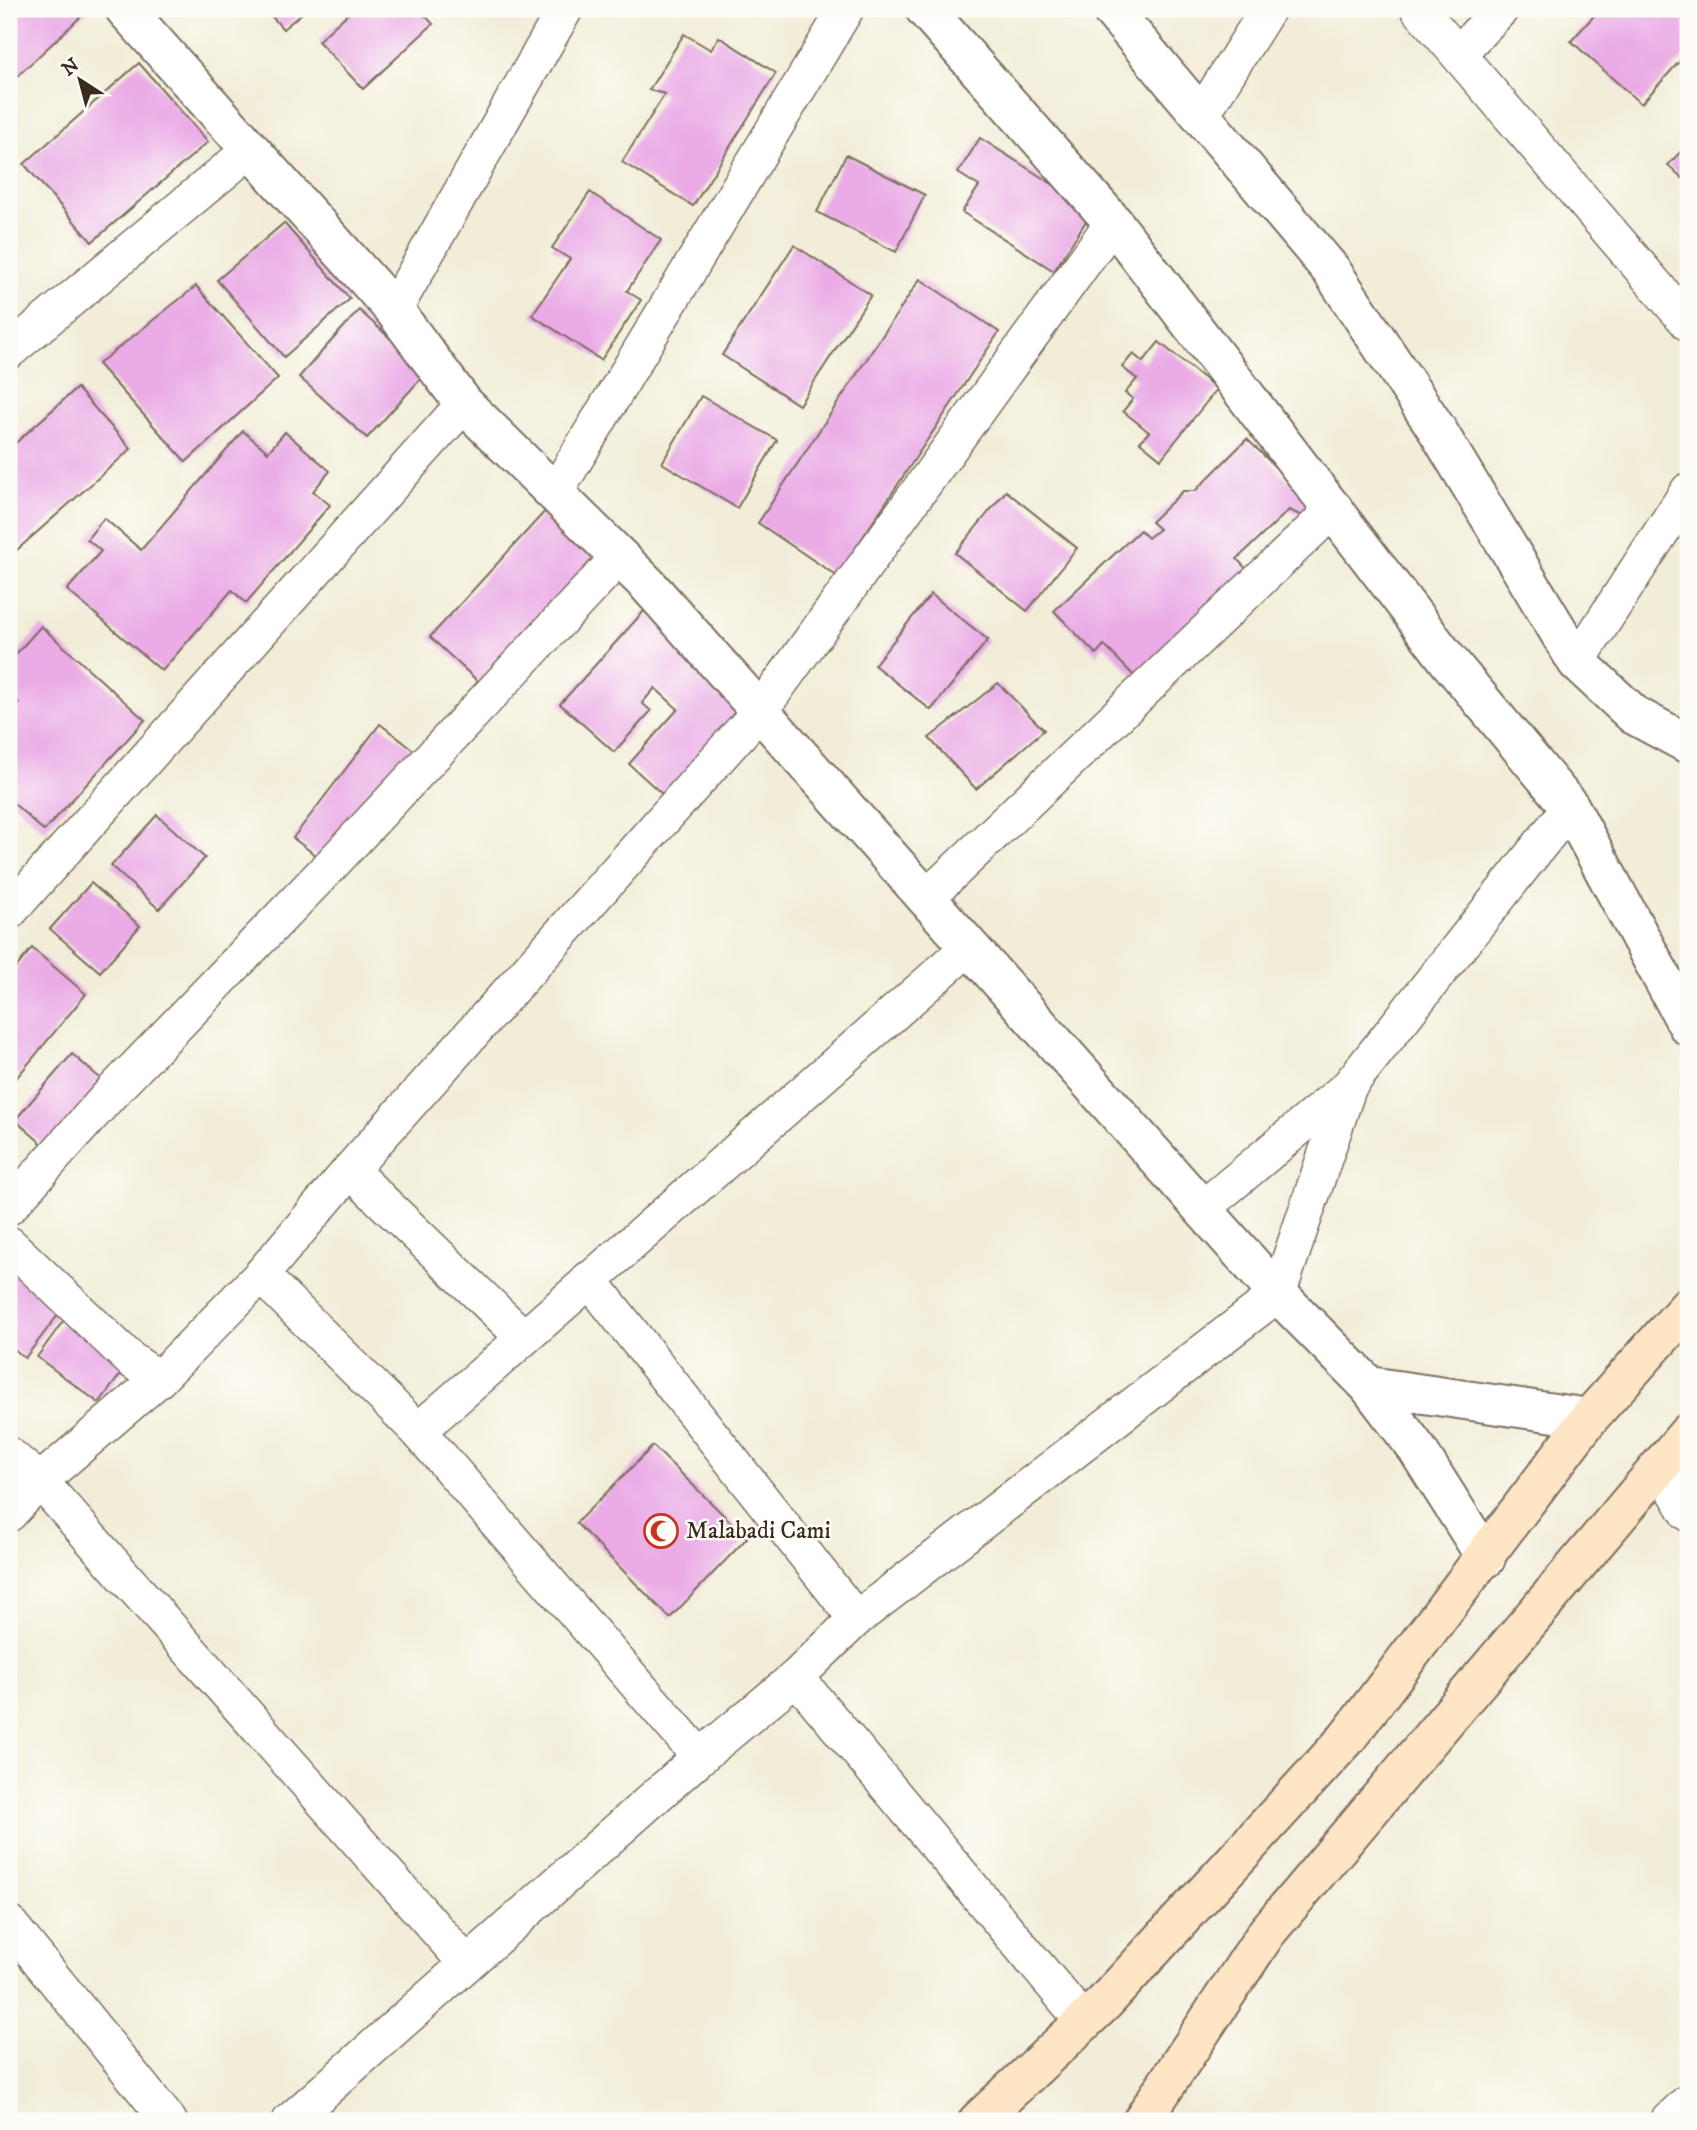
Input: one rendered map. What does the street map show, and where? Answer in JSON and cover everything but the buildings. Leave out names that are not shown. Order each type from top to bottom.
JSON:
[{"type":"main road","points":[[978,2121],[1084,2022],[1347,1738],[1486,1558],[1589,1418],[1688,1307]]},
{"type":"main road","points":[[1142,2121],[1267,1933],[1688,1433]]},
{"type":"street","points":[[125,9],[394,310],[464,404],[620,555],[1278,1294],[1369,1386],[1417,1449],[1486,1558]]},
{"type":"street","points":[[394,310],[565,9]]},
{"type":"street","points":[[555,493],[846,9]]},
{"type":"street","points":[[925,9],[1112,222],[1335,508],[1447,659],[1570,807],[1688,1027]]},
{"type":"street","points":[[1111,9],[1331,270],[1436,428],[1577,662],[1634,715],[1688,744]]},
{"type":"street","points":[[1202,114],[1268,9]]},
{"type":"street","points":[[1419,9],[1688,323]]},
{"type":"street","points":[[1458,54],[1501,9]]},
{"type":"street","points":[[9,351],[250,150]]},
{"type":"street","points":[[9,1514],[40,1481],[159,1380],[261,1275],[350,1170],[760,711],[1112,222]]},
{"type":"street","points":[[9,912],[464,404]]},
{"type":"street","points":[[1577,662],[1688,491]]},
{"type":"street","points":[[925,899],[1335,508]]},
{"type":"street","points":[[9,1207],[114,1090],[330,866],[620,555]]},
{"type":"street","points":[[1203,1208],[1349,1086],[1570,807]]},
{"type":"street","points":[[418,1431],[968,948]]},
{"type":"street","points":[[290,2121],[699,1757],[796,1677],[856,1619],[1278,1294],[1349,1086]]},
{"type":"street","points":[[350,1170],[523,1337]]},
{"type":"street","points":[[9,1244],[131,1360],[159,1380]]},
{"type":"street","points":[[261,1275],[418,1431],[699,1757]]},
{"type":"street","points":[[589,1279],[856,1619]]},
{"type":"street","points":[[1369,1386],[1589,1418]]},
{"type":"street","points":[[9,1455],[40,1481],[466,1963]]},
{"type":"street","points":[[1660,1466],[1688,1513]]},
{"type":"street","points":[[796,1677],[1084,2022]]},
{"type":"street","points":[[9,1923],[169,2121]]},
{"type":"street","points":[[1668,2121],[1688,2102]]},
{"type":"place","name":"Malabadi Cami","points":[[661,1531]]}]
